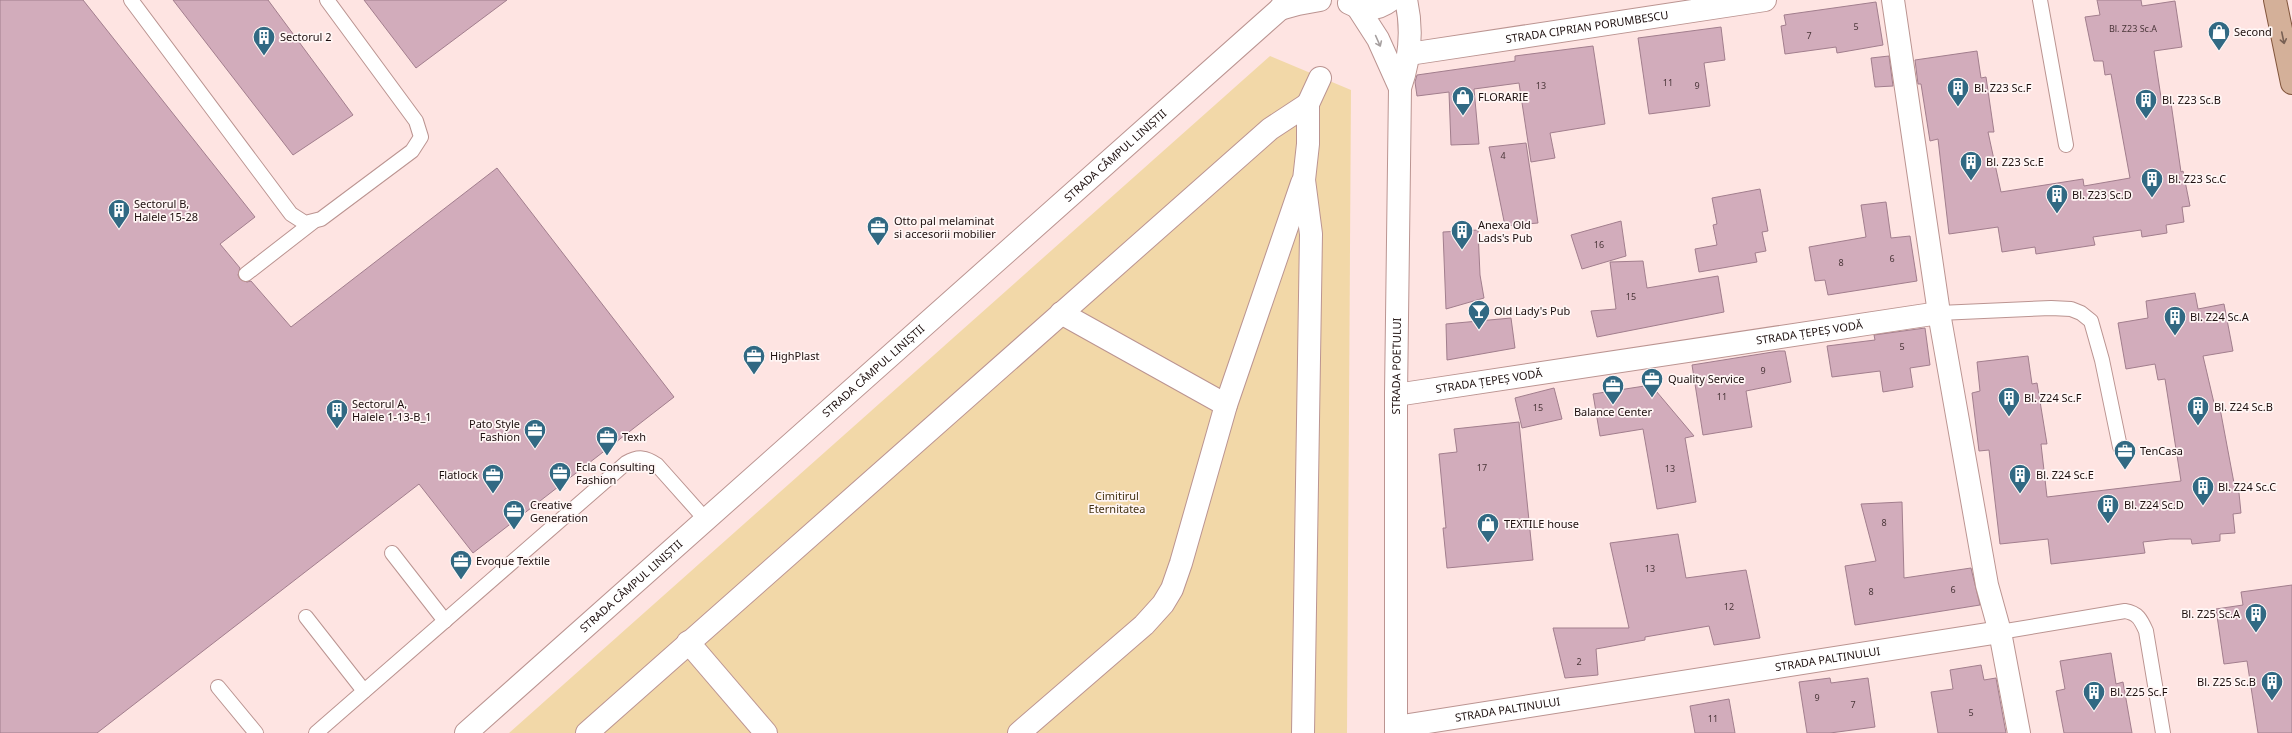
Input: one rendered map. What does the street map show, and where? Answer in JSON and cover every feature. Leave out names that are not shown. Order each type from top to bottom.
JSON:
[{"type":"main road","points":[[2275,0],[2292,83]]},
{"type":"street","name":"STRADA CÂMPUL LINIȘTII","points":[[466,733],[1283,5],[1320,0]]},
{"type":"street","points":[[1352,4],[1376,8],[1391,0]]},
{"type":"street","name":"STRADA POETULUI","points":[[1396,730],[1396,395],[1400,88],[1409,54],[1410,26],[1406,0]]},
{"type":"street","name":"STRADA CIPRIAN PORUMBESCU","points":[[1409,54],[1765,0]]},
{"type":"street","points":[[1893,0],[1939,312],[1986,578],[2000,632],[2019,733]]},
{"type":"street","points":[[1352,4],[1378,39],[1400,88]]},
{"type":"street","points":[[1019,733],[1144,624],[1163,604],[1172,589],[1181,563],[1226,405],[1304,180],[1308,144],[1308,104],[1320,78]]},
{"type":"street","points":[[588,733],[688,642],[1270,129],[1308,104]]},
{"type":"street","points":[[1303,733],[1311,234],[1304,180]]},
{"type":"street","name":"STRADA ȚEPEȘ VODĂ","points":[[1396,395],[1939,312]]},
{"type":"street","points":[[1061,313],[1226,405]]},
{"type":"street","name":"STRADA PALTINULUI","points":[[1396,730],[2000,632]]},
{"type":"street","points":[[688,642],[766,733]]},
{"type":"lane","points":[[131,0],[290,214],[305,223],[313,222]]},
{"type":"lane","points":[[246,274],[313,222],[412,151],[420,137],[416,121],[327,0]]},
{"type":"lane","points":[[2040,0],[2066,145]]},
{"type":"lane","name":"STRADA ȚEPEȘ VODĂ","points":[[1939,312],[2051,308],[2071,309],[2082,313],[2091,321],[2102,360],[2120,447]]},
{"type":"lane","points":[[316,733],[626,463],[634,459],[646,459],[657,465],[706,520]]},
{"type":"lane","points":[[392,553],[445,621]]},
{"type":"lane","name":"STRADA PALTINULUI","points":[[2000,632],[2125,611],[2134,612],[2141,619],[2146,631],[2163,733]]},
{"type":"lane","points":[[306,617],[364,691]]},
{"type":"lane","points":[[218,687],[256,733]]},
{"type":"green space","name":"Cimitirul Eternitatea","points":[[1270,56],[1351,90],[1347,733],[509,733]]},
{"type":"building","name":"Sectorul A, Halele 1-13-B_1","points":[[0,0],[83,0],[255,217],[220,244],[240,268],[238,275],[240,279],[247,282],[251,281],[291,327],[497,168],[674,397],[473,553],[419,484],[97,733],[0,733]]},
{"type":"building","name":"Sectorul 2","points":[[173,0],[268,0],[353,115],[293,155]]},
{"type":"building","points":[[364,0],[507,0],[416,68]]},
{"type":"building","points":[[2097,0],[2141,0],[2142,6],[2175,1],[2182,47],[2154,51],[2162,104],[2171,103],[2181,172],[2183,171],[2190,206],[2182,207],[2184,222],[2166,225],[2167,233],[2142,237],[2141,230],[2093,237],[2095,245],[2036,254],[2035,247],[2002,252],[1998,227],[1949,234],[1938,139],[1930,141],[1921,84],[1918,84],[1915,60],[1977,51],[1981,78],[1986,77],[1994,132],[1988,132],[2001,192],[2083,179],[2084,186],[2130,178],[2111,74],[2105,75],[2103,61],[2094,61],[2085,17],[2100,15]]},
{"type":"building","points":[[1876,2],[1883,45],[1837,53],[1836,47],[1785,54],[1781,26],[1786,25],[1784,15]]},
{"type":"building","points":[[1721,27],[1725,60],[1704,63],[1710,106],[1649,114],[1638,38]]},
{"type":"building","points":[[1593,46],[1605,124],[1550,133],[1555,158],[1531,162],[1519,83],[1474,89],[1479,144],[1451,145],[1449,92],[1417,96],[1415,82],[1417,75],[1515,61],[1515,56]]},
{"type":"building","points":[[1889,56],[1893,86],[1875,87],[1871,58]]},
{"type":"building","points":[[1526,143],[1538,223],[1505,226],[1489,147]]},
{"type":"building","points":[[1760,189],[1768,231],[1762,232],[1766,251],[1755,253],[1757,262],[1699,272],[1695,249],[1717,245],[1713,225],[1717,224],[1712,198]]},
{"type":"building","points":[[1886,202],[1891,238],[1910,236],[1917,281],[1828,295],[1825,280],[1815,281],[1809,247],[1866,237],[1861,205]]},
{"type":"building","points":[[1621,221],[1626,256],[1582,269],[1571,235]]},
{"type":"building","points":[[1478,230],[1480,275],[1484,298],[1446,309],[1443,232]]},
{"type":"building","points":[[1643,261],[1647,288],[1718,276],[1724,312],[1597,337],[1591,311],[1616,309],[1610,262]]},
{"type":"building","points":[[2195,293],[2198,309],[2224,304],[2233,351],[2203,356],[2214,403],[2219,403],[2234,483],[2238,483],[2241,513],[2233,514],[2235,533],[2220,534],[2220,541],[2192,544],[2191,539],[2170,539],[2143,542],[2145,553],[2051,564],[2048,539],[2000,544],[1989,450],[1979,451],[1972,393],[1980,391],[1977,362],[2028,356],[2032,384],[2037,383],[2047,444],[2041,444],[2047,497],[2181,481],[2165,379],[2158,380],[2155,364],[2126,369],[2118,323],[2148,318],[2146,301]]},
{"type":"building","points":[[1511,318],[1515,348],[1447,360],[1446,324]]},
{"type":"building","points":[[1925,328],[1930,365],[1910,368],[1913,387],[1883,392],[1880,371],[1832,377],[1827,346],[1875,340],[1874,335]]},
{"type":"building","points":[[1785,351],[1791,382],[1746,391],[1752,427],[1703,435],[1692,365]]},
{"type":"building","points":[[1651,385],[1694,436],[1685,438],[1696,502],[1657,509],[1643,429],[1600,436],[1593,394]]},
{"type":"building","points":[[1554,388],[1562,419],[1522,428],[1515,398]]},
{"type":"building","points":[[1519,422],[1533,560],[1447,568],[1443,528],[1446,528],[1439,454],[1457,452],[1454,429]]},
{"type":"building","points":[[1902,502],[1904,578],[1971,568],[1980,605],[1855,625],[1845,566],[1876,561],[1861,504]]},
{"type":"building","points":[[1678,534],[1686,578],[1746,570],[1760,638],[1714,645],[1709,626],[1645,637],[1645,640],[1596,649],[1598,675],[1565,678],[1553,628],[1629,628],[1610,543]]},
{"type":"building","name":"Bl. Z25 Sc.A","points":[[2292,585],[2292,733],[2258,733],[2247,661],[2224,664],[2216,609],[2243,605],[2241,592]]},
{"type":"building","name":"Bl. Z25 Sc.F","points":[[2111,653],[2116,684],[2123,682],[2132,733],[2064,733],[2056,691],[2065,689],[2060,661]]},
{"type":"building","points":[[1981,665],[1984,680],[1996,678],[2006,733],[1938,733],[1931,692],[1953,689],[1950,670]]},
{"type":"building","points":[[1830,678],[1831,683],[1868,678],[1875,727],[1830,733],[1807,733],[1799,682]]},
{"type":"building","points":[[1729,699],[1735,733],[1695,733],[1690,706]]},
{"type":"place","name":"Second","points":[[2219,52]]},
{"type":"place","name":"Sectorul 2","points":[[264,56]]},
{"type":"place","name":"Bl. Z23 Sc.F","points":[[1958,108]]},
{"type":"place","name":"FLORARIE","points":[[1463,116]]},
{"type":"place","name":"Bl. Z23 Sc.B","points":[[2146,120]]},
{"type":"place","name":"Bl. Z23 Sc.E","points":[[1971,182]]},
{"type":"place","name":"Bl. Z23 Sc.C","points":[[2152,198]]},
{"type":"place","name":"Bl. Z23 Sc.D","points":[[2057,214]]},
{"type":"place","name":"Sectorul B, Halele 15-28","points":[[119,230]]},
{"type":"place","name":"Otto pal melaminat si accesorii mobilier","points":[[878,246]]},
{"type":"place","name":"Anexa Old Lads's Pub","points":[[1462,250]]},
{"type":"place","name":"Old Lady's Pub","points":[[1479,330]]},
{"type":"place","name":"Bl. Z24 Sc.A","points":[[2175,336]]},
{"type":"place","name":"HighPlast","points":[[754,376]]},
{"type":"place","name":"Quality Service","points":[[1652,398]]},
{"type":"place","name":"Balance Center","points":[[1613,406]]},
{"type":"place","name":"Bl. Z24 Sc.F","points":[[2009,418]]},
{"type":"place","name":"Bl. Z24 Sc.B","points":[[2198,426]]},
{"type":"place","name":"Sectorul A, Halele 1-13-B_1","points":[[337,430]]},
{"type":"place","name":"Pato Style Fashion","points":[[535,450]]},
{"type":"place","name":"Texh","points":[[607,456]]},
{"type":"place","name":"TenCasa","points":[[2125,470]]},
{"type":"place","name":"Ecla Consulting Fashion","points":[[560,492]]},
{"type":"place","name":"Flatlock","points":[[493,494]]},
{"type":"place","name":"Bl. Z24 Sc.E","points":[[2020,494]]},
{"type":"place","name":"Bl. Z24 Sc.C","points":[[2203,506]]},
{"type":"place","name":"Bl. Z24 Sc.D","points":[[2108,524]]},
{"type":"place","name":"Creative Generation","points":[[514,530]]},
{"type":"place","name":"TEXTILE house","points":[[1488,544]]},
{"type":"place","name":"Evoque Textile","points":[[461,580]]},
{"type":"place","name":"Bl. Z25 Sc.A","points":[[2256,634]]},
{"type":"place","name":"Bl. Z25 Sc.B","points":[[2272,702]]},
{"type":"place","name":"Bl. Z25 Sc.F","points":[[2094,712]]}]
